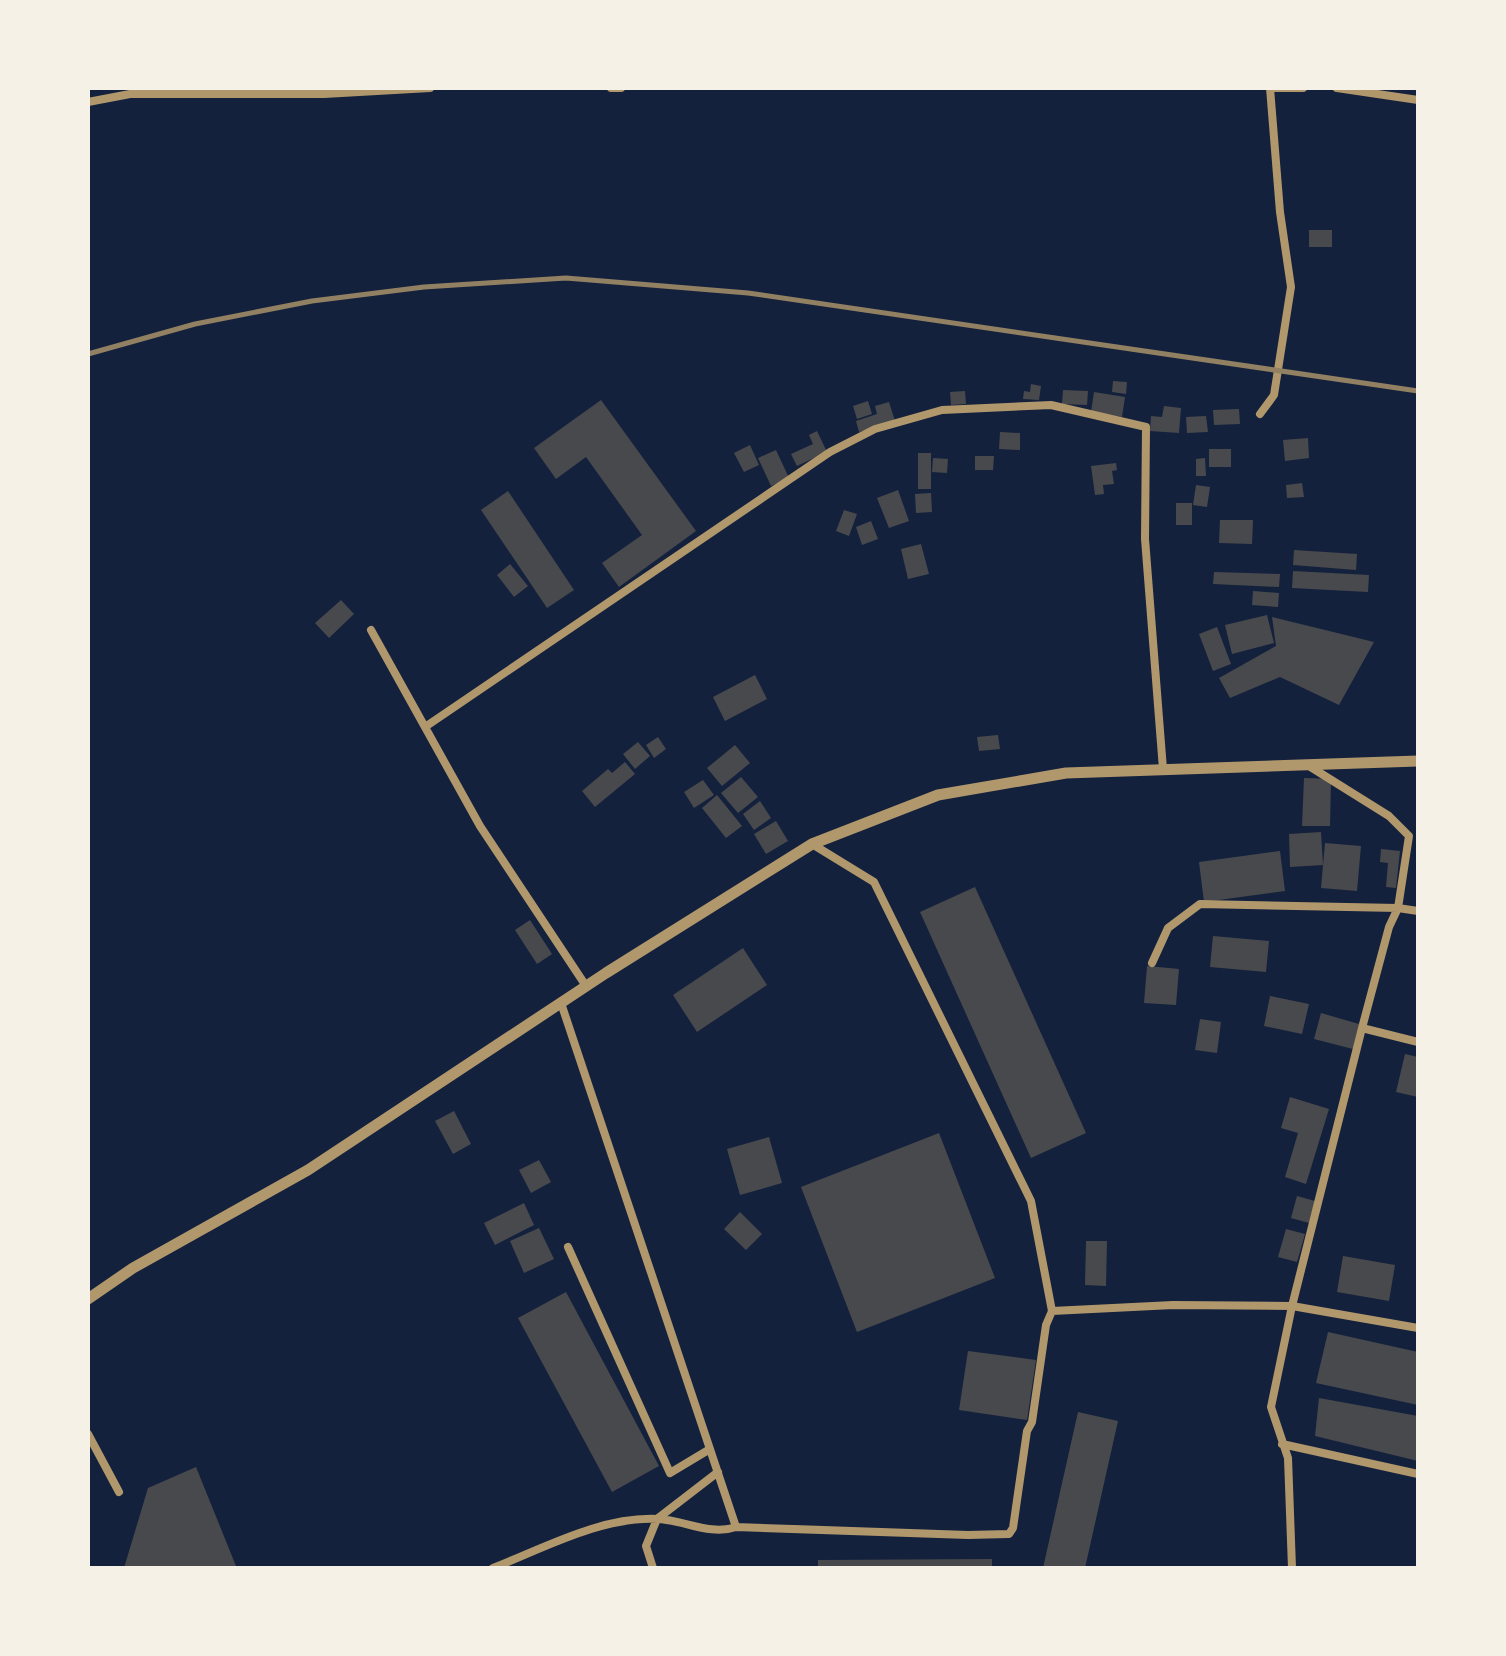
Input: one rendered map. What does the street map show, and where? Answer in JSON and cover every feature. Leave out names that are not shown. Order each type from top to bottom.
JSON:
[{"type":"street","points":[[88,102],[130,94],[166,92],[430,88]]},
{"type":"street","points":[[611,88],[621,88]]},
{"type":"street","points":[[1260,414],[1274,395],[1291,287],[1280,212],[1272,88],[1303,88]]},
{"type":"street","points":[[1337,88],[1418,100]]},
{"type":"street","points":[[425,727],[841,446],[875,429],[942,410],[1051,405],[1146,427],[1145,539],[1163,769]]},
{"type":"street","points":[[371,630],[480,826],[586,986]]},
{"type":"street","points":[[88,1299],[133,1268],[308,1170],[586,986],[812,844],[938,795],[1066,773],[1418,761]]},
{"type":"street","points":[[1292,1568],[1288,1458],[1271,1407],[1292,1306],[1362,1028],[1389,927],[1398,908],[1409,836],[1389,816],[1307,765]]},
{"type":"street","points":[[493,1568],[606,1525],[657,1519],[723,1531],[736,1527],[1009,1534],[1017,1512],[1027,1431],[1032,1422],[1046,1325],[1052,1311],[1031,1201],[874,882],[812,844]]},
{"type":"street","points":[[1152,963],[1168,928],[1200,904],[1418,911]]},
{"type":"street","points":[[561,1003],[736,1527]]},
{"type":"street","points":[[1362,1028],[1418,1042]]},
{"type":"street","points":[[568,1247],[670,1473],[710,1449]]},
{"type":"street","points":[[1052,1311],[1173,1305],[1292,1306],[1418,1328]]},
{"type":"street","points":[[88,1434],[119,1492]]},
{"type":"street","points":[[1282,1444],[1418,1474]]},
{"type":"street","points":[[653,1568],[646,1546],[657,1519],[718,1472]]},
{"type":"building","points":[[1309,230],[1332,230],[1332,247],[1309,247]]},
{"type":"building","points":[[1113,381],[1127,382],[1126,394],[1112,392]]},
{"type":"building","points":[[1031,384],[1041,386],[1039,400],[1023,399],[1024,391],[1030,392]]},
{"type":"building","points":[[1063,390],[1088,391],[1087,405],[1062,404]]},
{"type":"building","points":[[965,391],[966,404],[951,405],[950,392]]},
{"type":"building","points":[[1094,392],[1125,397],[1122,417],[1091,412]]},
{"type":"building","points":[[601,400],[696,531],[619,587],[602,563],[642,535],[586,457],[556,479],[534,448]]},
{"type":"building","points":[[868,401],[872,414],[857,419],[853,406]]},
{"type":"building","points":[[889,402],[895,421],[859,432],[856,421],[877,414],[875,406]]},
{"type":"building","points":[[1164,406],[1181,408],[1179,433],[1150,431],[1151,416],[1162,417]]},
{"type":"building","points":[[1239,409],[1240,424],[1214,425],[1213,410]]},
{"type":"building","points":[[1206,416],[1208,432],[1187,433],[1186,417]]},
{"type":"building","points":[[817,431],[827,452],[797,466],[791,454],[813,444],[809,435]]},
{"type":"building","points":[[1000,432],[1020,433],[1020,450],[999,449]]},
{"type":"building","points":[[1308,438],[1309,458],[1285,461],[1283,440]]},
{"type":"building","points":[[750,445],[759,465],[744,472],[734,453]]},
{"type":"building","points":[[1209,449],[1231,449],[1231,467],[1209,467]]},
{"type":"building","points":[[776,450],[789,478],[771,486],[758,458]]},
{"type":"building","points":[[918,453],[931,453],[931,489],[918,489]]},
{"type":"building","points":[[975,456],[994,456],[993,470],[975,470]]},
{"type":"building","points":[[933,458],[948,459],[947,473],[932,472]]},
{"type":"building","points":[[1205,458],[1206,476],[1196,476],[1196,459]]},
{"type":"building","points":[[1116,463],[1117,470],[1112,471],[1114,484],[1103,485],[1104,494],[1095,495],[1091,466]]},
{"type":"building","points":[[1302,483],[1304,497],[1287,498],[1286,485]]},
{"type":"building","points":[[1196,485],[1210,487],[1207,507],[1193,505]]},
{"type":"building","points":[[898,490],[909,521],[889,528],[877,498]]},
{"type":"building","points":[[508,491],[574,590],[547,608],[481,510]]},
{"type":"building","points":[[931,493],[932,512],[916,513],[915,494]]},
{"type":"building","points":[[1176,503],[1192,503],[1192,525],[1176,525]]},
{"type":"building","points":[[844,510],[857,514],[849,536],[836,531]]},
{"type":"building","points":[[1220,520],[1253,520],[1252,544],[1219,543]]},
{"type":"building","points":[[871,521],[878,539],[862,545],[856,527]]},
{"type":"building","points":[[921,544],[929,574],[908,579],[901,549]]},
{"type":"building","points":[[1294,550],[1357,554],[1356,570],[1293,565]]},
{"type":"building","points":[[510,564],[528,586],[514,597],[497,575]]},
{"type":"building","points":[[1293,571],[1369,575],[1368,592],[1292,588]]},
{"type":"building","points":[[1214,572],[1280,574],[1279,587],[1213,584]]},
{"type":"building","points":[[1253,591],[1279,593],[1278,607],[1252,605]]},
{"type":"building","points":[[341,600],[354,614],[329,638],[315,623]]},
{"type":"building","points":[[1267,615],[1274,643],[1232,654],[1225,625]]},
{"type":"building","points":[[1272,617],[1374,642],[1339,705],[1280,677],[1230,698],[1219,678],[1276,646]]},
{"type":"building","points":[[1217,627],[1231,664],[1213,671],[1199,634]]},
{"type":"building","points":[[755,675],[767,699],[725,721],[713,697]]},
{"type":"building","points":[[998,735],[1000,749],[979,751],[977,737]]},
{"type":"building","points":[[658,737],[666,749],[654,758],[646,745]]},
{"type":"building","points":[[638,742],[650,756],[635,769],[623,754]]},
{"type":"building","points":[[735,745],[750,763],[722,786],[707,768]]},
{"type":"building","points":[[625,762],[635,774],[595,807],[582,791],[608,769],[612,773]]},
{"type":"building","points":[[741,777],[758,797],[738,813],[721,793]]},
{"type":"building","points":[[1304,778],[1331,779],[1330,826],[1302,826]]},
{"type":"building","points":[[703,780],[714,795],[694,808],[684,792]]},
{"type":"building","points":[[717,795],[742,826],[726,838],[702,808]]},
{"type":"building","points":[[760,801],[771,818],[754,830],[743,814]]},
{"type":"building","points":[[776,821],[788,841],[766,854],[754,834]]},
{"type":"building","points":[[1321,832],[1323,865],[1290,867],[1289,834]]},
{"type":"building","points":[[1325,843],[1361,846],[1357,891],[1321,888]]},
{"type":"building","points":[[1381,849],[1400,851],[1396,888],[1386,887],[1388,863],[1380,862]]},
{"type":"building","points":[[1280,851],[1285,891],[1204,902],[1199,862]]},
{"type":"building","points":[[975,887],[1086,1133],[1031,1158],[920,912]]},
{"type":"building","points":[[530,920],[552,954],[537,964],[515,930]]},
{"type":"building","points":[[1213,936],[1269,941],[1266,972],[1210,967]]},
{"type":"building","points":[[743,948],[767,985],[697,1032],[673,995]]},
{"type":"building","points":[[1147,966],[1179,969],[1176,1005],[1144,1003]]},
{"type":"building","points":[[1270,996],[1309,1004],[1302,1034],[1264,1026]]},
{"type":"building","points":[[1321,1013],[1359,1024],[1353,1049],[1314,1039]]},
{"type":"building","points":[[1200,1019],[1221,1022],[1217,1053],[1195,1050]]},
{"type":"building","points":[[1405,1054],[1418,1057],[1418,1097],[1396,1092]]},
{"type":"building","points":[[1290,1097],[1329,1109],[1306,1184],[1285,1177],[1298,1133],[1281,1128]]},
{"type":"building","points":[[454,1111],[471,1144],[453,1154],[435,1121]]},
{"type":"building","points":[[939,1133],[995,1278],[857,1332],[801,1187]]},
{"type":"building","points":[[769,1137],[782,1183],[740,1195],[727,1149]]},
{"type":"building","points":[[539,1160],[551,1182],[531,1193],[519,1170]]},
{"type":"building","points":[[1297,1196],[1315,1201],[1309,1223],[1291,1218]]},
{"type":"building","points":[[524,1203],[534,1225],[495,1245],[484,1223]]},
{"type":"building","points":[[740,1212],[762,1234],[746,1250],[724,1229]]},
{"type":"building","points":[[539,1228],[554,1259],[524,1273],[510,1241]]},
{"type":"building","points":[[1286,1229],[1305,1234],[1297,1262],[1278,1257]]},
{"type":"building","points":[[1086,1241],[1107,1241],[1106,1286],[1085,1285]]},
{"type":"building","points":[[1343,1256],[1395,1265],[1389,1301],[1337,1292]]},
{"type":"building","points":[[566,1292],[659,1466],[612,1492],[518,1318]]},
{"type":"building","points":[[1328,1332],[1418,1352],[1418,1405],[1316,1383]]},
{"type":"building","points":[[968,1351],[1036,1360],[1027,1420],[959,1410]]},
{"type":"building","points":[[1319,1398],[1418,1416],[1418,1461],[1315,1436]]},
{"type":"building","points":[[1078,1412],[1118,1421],[1085,1568],[1043,1568]]},
{"type":"building","points":[[196,1467],[236,1566],[124,1568],[148,1488]]},
{"type":"building","points":[[992,1559],[992,1568],[818,1568],[818,1560]]},
{"type":"railway","points":[[88,354],[195,324],[312,301],[424,287],[566,278],[748,293],[1418,391]]}]
